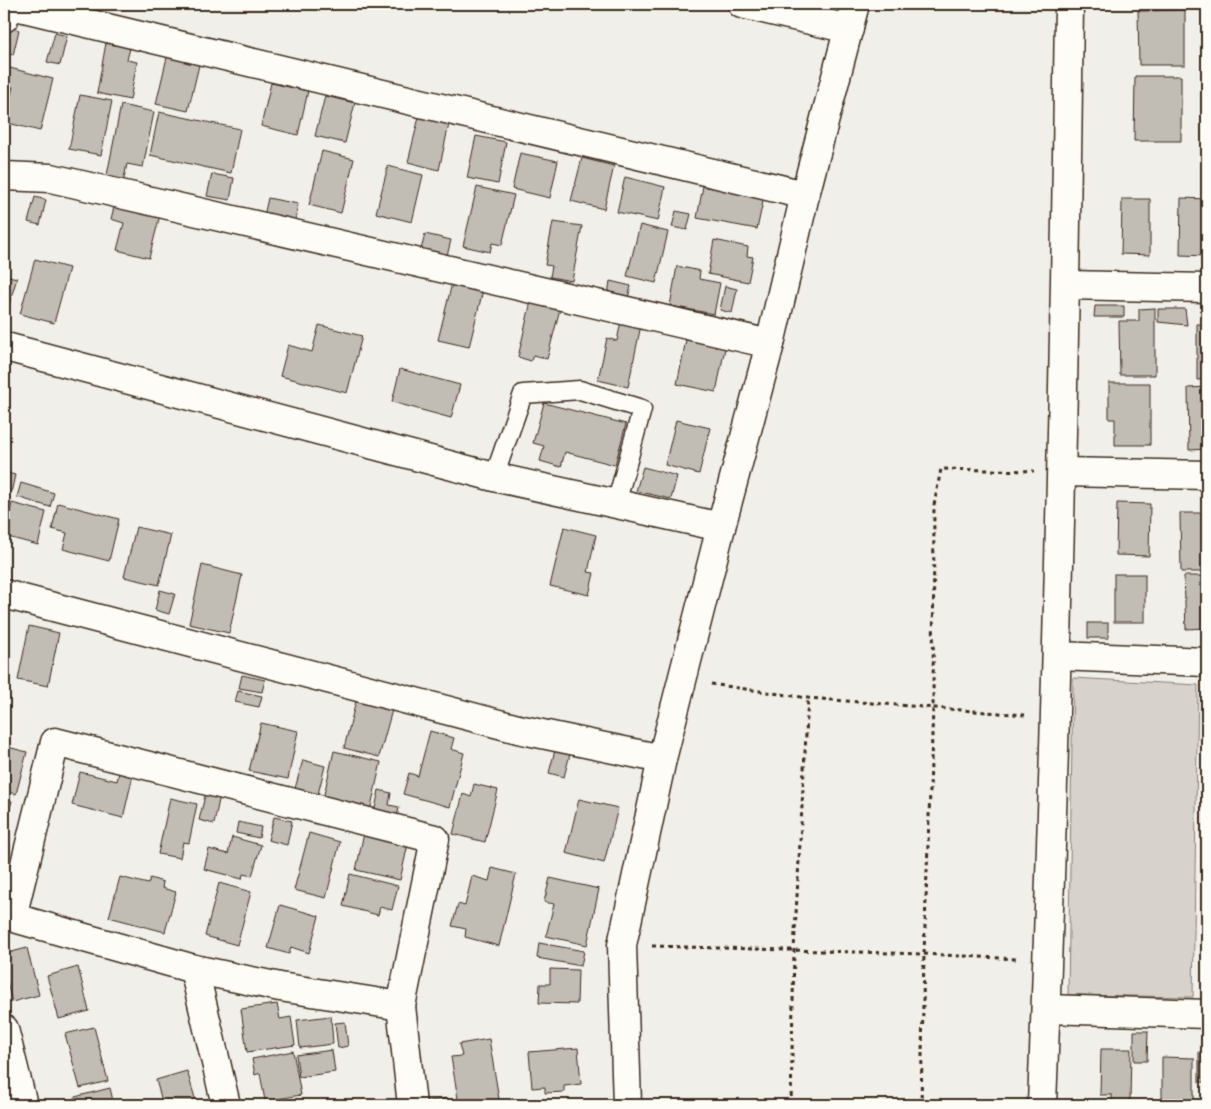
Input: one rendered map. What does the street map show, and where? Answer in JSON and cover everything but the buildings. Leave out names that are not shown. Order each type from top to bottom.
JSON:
[{"type":"street","points":[[4,18],[7,4],[804,195]]},
{"type":"street","points":[[627,1105],[622,945],[662,759],[720,527],[770,344],[804,195],[852,16],[742,4]]},
{"type":"street","points":[[1042,1105],[1058,656],[1066,285],[1069,4]]},
{"type":"street","points":[[4,176],[50,178],[770,344]]},
{"type":"street","points":[[1066,285],[1207,288]]},
{"type":"street","points":[[6,347],[494,478],[720,527]]},
{"type":"street","points":[[1062,472],[1207,475]]},
{"type":"street","points":[[4,594],[518,729],[662,759]]},
{"type":"street","points":[[1058,656],[1207,662]]},
{"type":"street","points":[[401,1006],[280,987],[194,970],[8,916],[55,742],[435,839],[401,1006],[412,1105]]},
{"type":"street","points":[[194,970],[226,1105]]},
{"type":"street","points":[[1046,1010],[1207,1014]]},
{"type":"street","points":[[4,1029],[23,1105]]},
{"type":"lane","points":[[494,478],[523,394],[580,390],[642,409],[616,504]]},
{"type":"path","points":[[922,1105],[924,954],[933,708],[934,506],[941,470],[1062,472]]},
{"type":"path","points":[[683,680],[808,698],[1056,717]]},
{"type":"path","points":[[791,1105],[794,950],[808,698]]},
{"type":"path","points":[[622,945],[924,954],[1047,961]]},
{"type":"shaded area","points":[[1073,678],[1198,685],[1193,997],[1068,995]]}]
